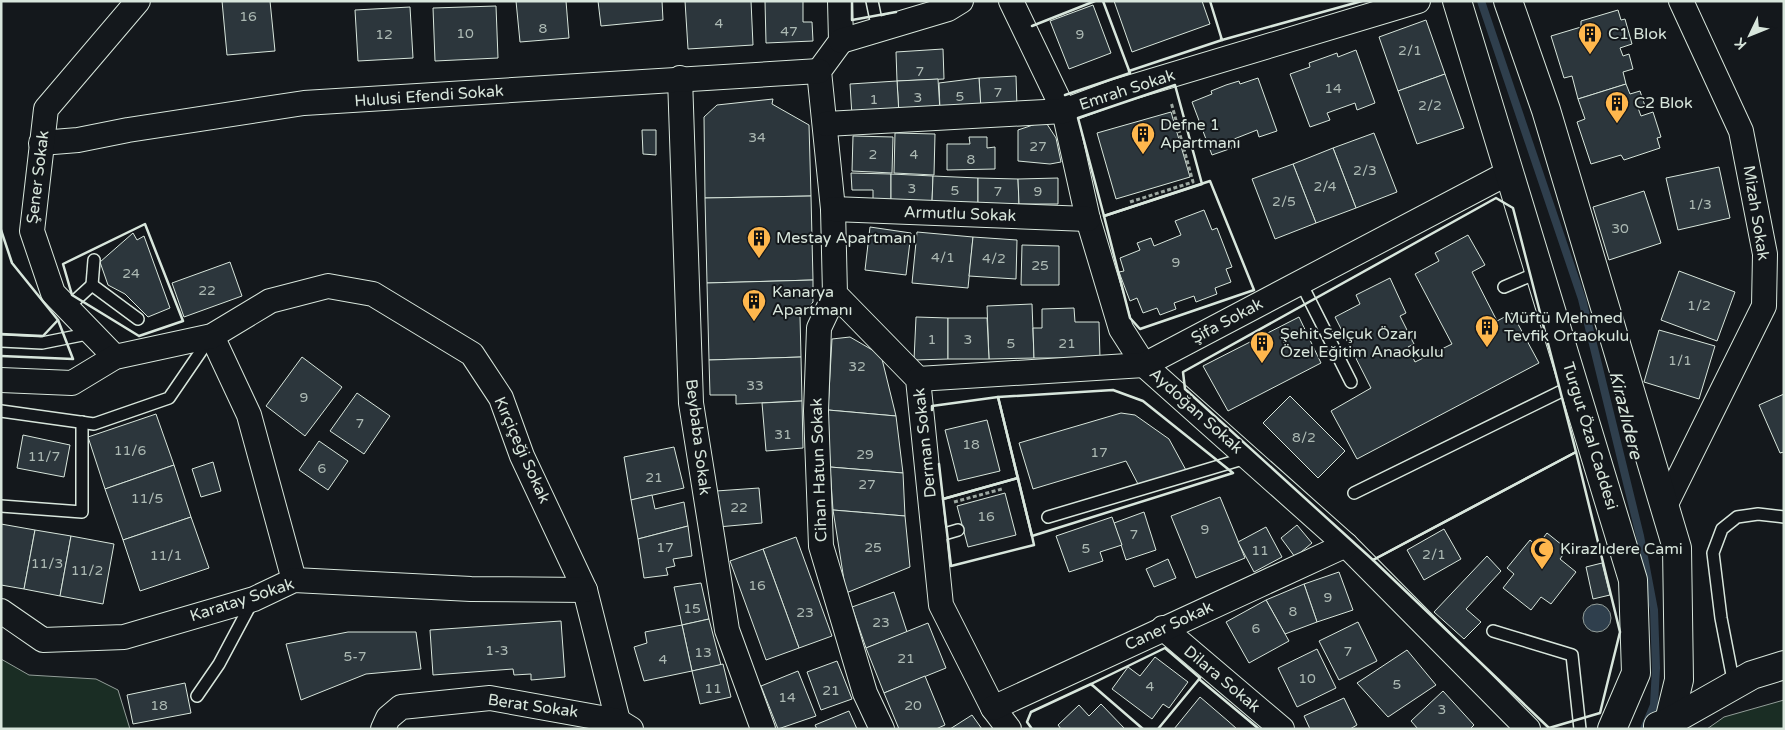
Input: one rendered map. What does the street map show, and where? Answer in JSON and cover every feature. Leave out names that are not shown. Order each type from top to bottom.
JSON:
[{"type":"street","name":"Şener Sokak","points":[[115,357],[53,293],[32,231],[46,109],[138,1]]},
{"type":"street","points":[[835,294],[833,209],[826,124],[819,71],[841,40],[840,1]]},
{"type":"street","points":[[841,40],[948,9],[961,1]]},
{"type":"street","name":"Aydoğan Sokak","points":[[1010,1],[1064,111],[1088,219],[1120,329],[1144,365],[1246,458],[1346,545],[1528,729]]},
{"type":"street","name":"Emrah Sokak","points":[[826,124],[1064,111],[1115,92],[1418,1]]},
{"type":"street","name":"Turgut Özal Caddesi","points":[[1458,1],[1633,580],[1636,673],[1612,729]]},
{"type":"street","points":[[1508,1],[1546,110],[1677,548],[1679,680],[1662,727]]},
{"type":"street","name":"Mizah Sokak","points":[[1665,506],[1764,306],[1766,254],[1741,131],[1681,1]]},
{"type":"street","name":"Hulusi Efendi Sokak","points":[[41,143],[78,140],[128,130],[304,103],[416,98],[680,78],[819,71]]},
{"type":"street","name":"Beybaba Sokak","points":[[680,78],[691,403],[727,630],[763,729]]},
{"type":"street","name":"Şifa Sokak","points":[[918,379],[1144,365],[1510,172]]},
{"type":"street","name":"Armutlu Sokak","points":[[833,209],[1088,219]]},
{"type":"street","name":"Kırçiçeği Sokak","points":[[1,380],[72,384],[115,357],[212,336],[270,301],[328,286],[373,294],[472,354],[501,398],[522,456],[584,590],[624,725]]},
{"type":"street","name":"Derman Sokak","points":[[835,294],[918,379],[941,605],[993,708],[1009,729]]},
{"type":"street","name":"Cihan Hatun Sokak","points":[[835,294],[818,328],[816,410],[821,546],[865,693],[882,729]]},
{"type":"street","points":[[212,336],[249,415],[294,580]]},
{"type":"street","name":"Caner Sokak","points":[[993,708],[1346,545]]},
{"type":"street","name":"Karatay Sokak","points":[[1,611],[43,640],[124,637],[254,599],[294,580],[471,589],[584,590]]},
{"type":"street","name":"Dilara Sokak","points":[[1163,628],[1282,729]]},
{"type":"street","points":[[1662,727],[1752,675],[1784,664]]},
{"type":"street","name":"Berat Sokak","points":[[383,729],[388,718],[401,708],[490,698],[624,725]]},
{"type":"lane","points":[[872,1],[878,30]]},
{"type":"lane","points":[[67,308],[92,284],[94,260]]},
{"type":"lane","points":[[1504,287],[1540,272]]},
{"type":"lane","points":[[1301,283],[1351,382]]},
{"type":"lane","points":[[92,284],[138,318]]},
{"type":"lane","points":[[1,341],[42,343],[92,333]]},
{"type":"lane","points":[[1,411],[94,424],[169,398],[212,336]]},
{"type":"lane","points":[[1354,493],[1574,385]]},
{"type":"lane","points":[[1,506],[82,512],[82,422]]},
{"type":"lane","points":[[1048,517],[1246,458]]},
{"type":"lane","points":[[1734,685],[1721,618],[1713,553],[1722,529],[1737,517],[1758,514],[1784,517]]},
{"type":"lane","points":[[934,537],[958,530]]},
{"type":"lane","points":[[197,696],[219,664],[254,599]]},
{"type":"lane","points":[[1493,631],[1572,655],[1580,729]]},
{"type":"path","points":[[1130,202],[1193,182],[1164,78]]},
{"type":"path","points":[[931,508],[1002,489]]},
{"type":"green space","points":[[1,659],[29,675],[96,679],[118,690],[130,729],[1,729]]},
{"type":"green space","points":[[1784,700],[1784,729],[1707,729],[1724,717]]},
{"type":"water","points":[[1597,604],[1607,608],[1611,618],[1607,628],[1597,632],[1587,628],[1583,618],[1587,608]]},
{"type":"building","points":[[222,1],[270,1],[275,51],[227,55]]},
{"type":"building","points":[[516,1],[566,1],[569,38],[520,42]]},
{"type":"building","points":[[598,1],[662,1],[663,20],[601,26]]},
{"type":"building","points":[[685,1],[751,1],[753,45],[688,49]]},
{"type":"building","points":[[765,1],[803,1],[803,22],[812,22],[813,41],[766,43]]},
{"type":"building","points":[[1114,1],[1202,1],[1210,24],[1132,52]]},
{"type":"building","points":[[1093,5],[1111,53],[1069,69],[1050,21]]},
{"type":"building","points":[[496,6],[498,58],[435,61],[433,8]]},
{"type":"building","points":[[410,7],[413,58],[358,61],[355,10]]},
{"type":"building","name":"C1 Blok","points":[[1618,10],[1621,20],[1625,19],[1632,44],[1620,48],[1623,56],[1629,54],[1633,69],[1623,72],[1626,84],[1578,99],[1572,76],[1564,78],[1551,36],[1581,27],[1581,21]]},
{"type":"building","points":[[1426,20],[1445,74],[1398,91],[1379,37]]},
{"type":"building","points":[[943,49],[944,79],[897,81],[896,52]]},
{"type":"building","points":[[1356,50],[1375,103],[1357,110],[1355,103],[1327,113],[1330,120],[1310,127],[1290,74],[1310,67],[1309,63],[1337,53],[1338,57]]},
{"type":"building","points":[[1445,74],[1464,128],[1417,144],[1398,91]]},
{"type":"building","points":[[1016,76],[1017,107],[981,109],[979,78]]},
{"type":"building","points":[[979,78],[981,109],[940,111],[939,83]]},
{"type":"building","points":[[1258,78],[1277,131],[1259,137],[1257,130],[1229,141],[1232,148],[1212,155],[1192,102],[1212,94],[1211,91],[1226,85],[1239,81],[1240,84]]},
{"type":"building","points":[[938,79],[940,111],[899,114],[897,81]]},
{"type":"building","points":[[897,81],[899,114],[852,116],[850,84]]},
{"type":"building","name":"C2 Blok","points":[[1626,84],[1630,94],[1640,91],[1645,106],[1638,108],[1641,116],[1653,112],[1661,137],[1657,138],[1660,148],[1624,160],[1621,155],[1591,164],[1577,122],[1585,119],[1578,99]]},
{"type":"building","points":[[773,99],[772,104],[809,125],[811,196],[705,198],[704,117],[717,105]]},
{"type":"building","name":"Defne 1 Apartmanı","points":[[1171,112],[1190,177],[1116,199],[1097,133]]},
{"type":"building","points":[[1045,121],[1056,138],[1061,162],[1050,164],[1018,161],[1018,130]]},
{"type":"building","points":[[642,130],[656,130],[656,155],[643,154]]},
{"type":"building","points":[[895,133],[935,134],[934,175],[894,173]]},
{"type":"building","points":[[1374,133],[1397,192],[1356,208],[1333,148]]},
{"type":"building","points":[[853,136],[893,137],[892,173],[852,171]]},
{"type":"building","points":[[969,137],[987,137],[987,148],[995,147],[995,169],[947,170],[947,144],[970,144]]},
{"type":"building","points":[[1333,148],[1356,208],[1316,223],[1293,164]]},
{"type":"building","points":[[1293,164],[1316,223],[1275,239],[1252,179]]},
{"type":"building","points":[[1719,167],[1730,218],[1678,230],[1666,178]]},
{"type":"building","points":[[851,173],[891,174],[891,200],[873,200],[873,190],[852,190]]},
{"type":"building","points":[[891,174],[933,176],[932,202],[891,200]]},
{"type":"building","points":[[933,176],[978,178],[978,204],[932,202]]},
{"type":"building","points":[[978,178],[1018,179],[1019,204],[978,204]]},
{"type":"building","points":[[1058,178],[1058,204],[1019,204],[1018,179]]},
{"type":"building","points":[[1644,191],[1661,243],[1609,260],[1593,207]]},
{"type":"building","name":"Mestay Apartmanı","points":[[811,196],[813,280],[707,283],[705,198]]},
{"type":"building","points":[[1204,210],[1212,230],[1217,228],[1232,267],[1226,269],[1231,282],[1215,288],[1217,294],[1196,302],[1194,296],[1174,303],[1176,309],[1160,315],[1157,308],[1143,313],[1137,298],[1130,301],[1119,272],[1124,271],[1120,258],[1140,250],[1137,243],[1151,238],[1154,246],[1181,235],[1175,221]]},
{"type":"building","points":[[870,227],[911,233],[906,275],[865,270]]},
{"type":"building","points":[[917,232],[973,237],[968,288],[912,283]]},
{"type":"building","points":[[133,233],[137,240],[144,236],[170,308],[148,317],[125,294],[108,285],[100,262]]},
{"type":"building","name":"Müftü Mehmed Tevfik Ortaokulu","points":[[1468,235],[1485,265],[1472,272],[1497,321],[1512,313],[1539,363],[1357,459],[1331,411],[1371,388],[1335,317],[1360,304],[1356,295],[1390,278],[1406,313],[1400,316],[1414,344],[1408,347],[1415,362],[1452,344],[1415,274],[1439,261],[1435,253]]},
{"type":"building","points":[[973,237],[1017,240],[1016,279],[969,276]]},
{"type":"building","points":[[1022,245],[1059,246],[1059,285],[1021,285]]},
{"type":"building","points":[[230,262],[242,296],[184,317],[172,283]]},
{"type":"building","points":[[1679,271],[1735,292],[1717,341],[1661,320]]},
{"type":"building","name":"Kanarya Apartmanı","points":[[813,280],[813,302],[800,316],[801,357],[709,360],[707,283]]},
{"type":"building","points":[[1032,304],[1034,358],[989,359],[987,306]]},
{"type":"building","points":[[1074,308],[1075,322],[1099,322],[1100,358],[1034,358],[1033,328],[1042,328],[1042,309]]},
{"type":"building","points":[[916,317],[948,318],[948,359],[914,360]]},
{"type":"building","name":"Şehit Selçuk Özarı Özel Eğitim Anaokulu","points":[[1299,317],[1321,363],[1228,411],[1203,366]]},
{"type":"building","points":[[948,318],[987,318],[989,359],[948,359]]},
{"type":"building","points":[[1659,330],[1715,346],[1699,399],[1644,382]]},
{"type":"building","points":[[850,337],[881,355],[896,416],[828,410],[832,339]]},
{"type":"building","points":[[302,357],[342,387],[305,436],[266,406]]},
{"type":"building","points":[[801,357],[802,401],[736,404],[736,395],[710,395],[709,360]]},
{"type":"building","points":[[357,393],[390,416],[364,454],[330,431]]},
{"type":"building","points":[[1784,394],[1784,452],[1780,453],[1759,405]]},
{"type":"building","points":[[1290,396],[1345,451],[1318,478],[1263,423]]},
{"type":"building","points":[[802,401],[803,448],[766,451],[762,403]]},
{"type":"building","points":[[828,410],[896,416],[903,473],[830,467]]},
{"type":"building","points":[[1121,413],[1135,415],[1169,439],[1187,472],[1139,486],[1126,461],[1033,489],[1019,443]]},
{"type":"building","points":[[156,414],[174,465],[105,489],[88,437]]},
{"type":"building","points":[[987,420],[1000,471],[958,481],[945,430]]},
{"type":"building","points":[[23,435],[70,445],[64,477],[17,468]]},
{"type":"building","points":[[319,441],[348,461],[328,490],[299,470]]},
{"type":"building","points":[[674,447],[684,488],[631,500],[624,457]]},
{"type":"building","points":[[213,462],[221,491],[201,497],[192,469]]},
{"type":"building","points":[[174,465],[191,517],[123,540],[105,489]]},
{"type":"building","points":[[830,467],[903,473],[905,516],[833,510]]},
{"type":"building","points":[[759,488],[762,523],[718,527],[716,491]]},
{"type":"building","points":[[1005,493],[1016,535],[968,547],[957,506]]},
{"type":"building","points":[[652,495],[655,509],[684,502],[688,526],[638,539],[631,500]]},
{"type":"building","points":[[1220,497],[1245,558],[1196,578],[1171,516]]},
{"type":"building","points":[[833,510],[905,516],[910,567],[846,593]]},
{"type":"building","points":[[1144,512],[1156,550],[1126,560],[1114,523]]},
{"type":"building","points":[[191,517],[209,568],[140,591],[123,540]]},
{"type":"building","points":[[1112,517],[1122,545],[1100,552],[1103,561],[1069,572],[1056,536]]},
{"type":"building","points":[[1,524],[35,530],[24,589],[1,585]]},
{"type":"building","points":[[1297,525],[1312,543],[1295,557],[1281,538]]},
{"type":"building","points":[[688,526],[692,556],[673,559],[675,566],[666,568],[668,575],[644,578],[638,539]]},
{"type":"building","points":[[1266,527],[1282,557],[1254,572],[1238,542]]},
{"type":"building","points":[[1444,529],[1461,559],[1424,580],[1407,550]]},
{"type":"building","points":[[35,530],[71,536],[60,596],[24,589]]},
{"type":"building","name":"Kirazlıdere Cami","points":[[1547,533],[1567,549],[1560,559],[1576,572],[1551,604],[1541,597],[1531,610],[1503,588],[1514,574],[1507,568],[1530,540],[1537,546]]},
{"type":"building","points":[[71,536],[114,544],[103,604],[60,596]]},
{"type":"building","points":[[796,537],[832,636],[799,648],[763,549]]},
{"type":"building","points":[[763,549],[799,648],[766,660],[730,561]]},
{"type":"building","points":[[1487,556],[1501,571],[1466,609],[1481,622],[1464,639],[1434,612]]},
{"type":"building","points":[[1168,559],[1176,578],[1154,587],[1146,569]]},
{"type":"building","points":[[1602,563],[1610,595],[1593,599],[1586,567]]},
{"type":"building","points":[[1339,572],[1353,610],[1317,622],[1304,584]]},
{"type":"building","points":[[701,583],[709,619],[682,625],[674,587]]},
{"type":"building","points":[[1304,584],[1317,622],[1285,634],[1266,600]]},
{"type":"building","points":[[894,592],[907,632],[866,648],[852,607]]},
{"type":"building","points":[[1266,600],[1289,641],[1249,663],[1226,622]]},
{"type":"building","points":[[709,619],[721,665],[692,671],[682,625]]},
{"type":"building","points":[[561,621],[565,677],[531,680],[531,674],[514,675],[513,669],[433,675],[430,630]]},
{"type":"building","points":[[1358,622],[1377,661],[1339,680],[1319,641]]},
{"type":"building","points":[[928,623],[946,668],[884,693],[866,648]]},
{"type":"building","points":[[682,625],[692,671],[644,681],[634,647],[647,643],[645,632]]},
{"type":"building","points":[[348,632],[416,632],[421,669],[366,674],[301,700],[286,644]]},
{"type":"building","points":[[1317,649],[1336,688],[1297,707],[1278,668]]},
{"type":"building","points":[[1407,650],[1436,685],[1388,717],[1357,683]]},
{"type":"building","points":[[1155,657],[1188,682],[1169,708],[1163,704],[1152,719],[1112,689],[1128,667],[1140,676]]},
{"type":"building","points":[[837,661],[852,699],[821,710],[807,672]]},
{"type":"building","points":[[723,664],[731,697],[700,704],[692,671]]},
{"type":"building","points":[[798,671],[816,716],[778,729],[761,686]]},
{"type":"building","points":[[925,676],[945,725],[936,729],[899,729],[884,693]]},
{"type":"building","points":[[185,683],[191,713],[133,724],[127,695]]},
{"type":"building","points":[[1443,691],[1474,725],[1470,729],[1418,729],[1411,721]]},
{"type":"building","points":[[1200,697],[1228,721],[1237,729],[1174,729]]},
{"type":"building","points":[[1344,698],[1357,725],[1350,729],[1310,729],[1304,716]]},
{"type":"building","points":[[1101,704],[1125,729],[1061,729],[1058,725],[1079,705],[1089,716]]},
{"type":"building","points":[[849,711],[857,729],[817,729],[815,725]]},
{"type":"building","points":[[972,715],[982,729],[950,729]]},
{"type":"waterway","name":"Kirazlıdere","points":[[1481,1],[1582,299],[1640,536],[1654,610],[1656,668],[1654,705],[1644,729]]},
{"type":"wall","points":[[852,1],[852,20],[896,12]]},
{"type":"wall","points":[[1032,26],[1095,1]]},
{"type":"wall","points":[[1065,95],[1130,73],[1103,1]]},
{"type":"wall","points":[[1129,71],[1222,40],[1210,1]]},
{"type":"wall","points":[[1221,38],[1222,40],[1362,1]]},
{"type":"wall","points":[[1175,85],[1202,184],[1104,216],[1078,118],[1175,85]]},
{"type":"wall","points":[[1210,181],[1254,290],[1140,329],[1130,318],[1104,216],[1210,181]]},
{"type":"wall","points":[[1496,198],[1513,208],[1576,452],[1373,560],[1185,389],[1183,372],[1496,198]]},
{"type":"wall","points":[[145,224],[183,321],[139,336],[72,295],[63,264],[145,224]]},
{"type":"wall","points":[[1,230],[12,263],[58,320],[73,359],[1,356]]},
{"type":"wall","points":[[1,334],[43,336],[58,320]]},
{"type":"wall","points":[[1113,390],[1143,401],[1233,473],[1032,536],[998,397],[1113,390]]},
{"type":"wall","points":[[932,410],[932,406],[998,397],[1032,536],[1034,545],[951,566],[943,499],[1018,478]]},
{"type":"wall","points":[[1576,452],[1620,632],[1600,713],[1549,728],[1373,560],[1576,452]]},
{"type":"wall","points":[[939,464],[943,499],[1018,478]]},
{"type":"wall","points":[[1143,729],[1091,684],[1165,648],[1200,678],[1158,729]]},
{"type":"wall","points":[[1199,679],[1259,729]]},
{"type":"wall","points":[[1032,729],[1027,722],[1031,712],[1092,685]]},
{"type":"place","name":"C1 Blok","points":[[1590,55]]},
{"type":"place","name":"C2 Blok","points":[[1617,124]]},
{"type":"place","name":"Defne 1 Apartmanı","points":[[1143,155]]},
{"type":"place","name":"Mestay Apartmanı","points":[[759,259]]},
{"type":"place","name":"Kanarya Apartmanı","points":[[754,322]]},
{"type":"place","name":"Müftü Mehmed Tevfik Ortaokulu","points":[[1487,348]]},
{"type":"place","name":"Şehit Selçuk Özarı Özel Eğitim Anaokulu","points":[[1262,364]]},
{"type":"place","name":"Kirazlıdere Cami","points":[[1542,570]]}]
